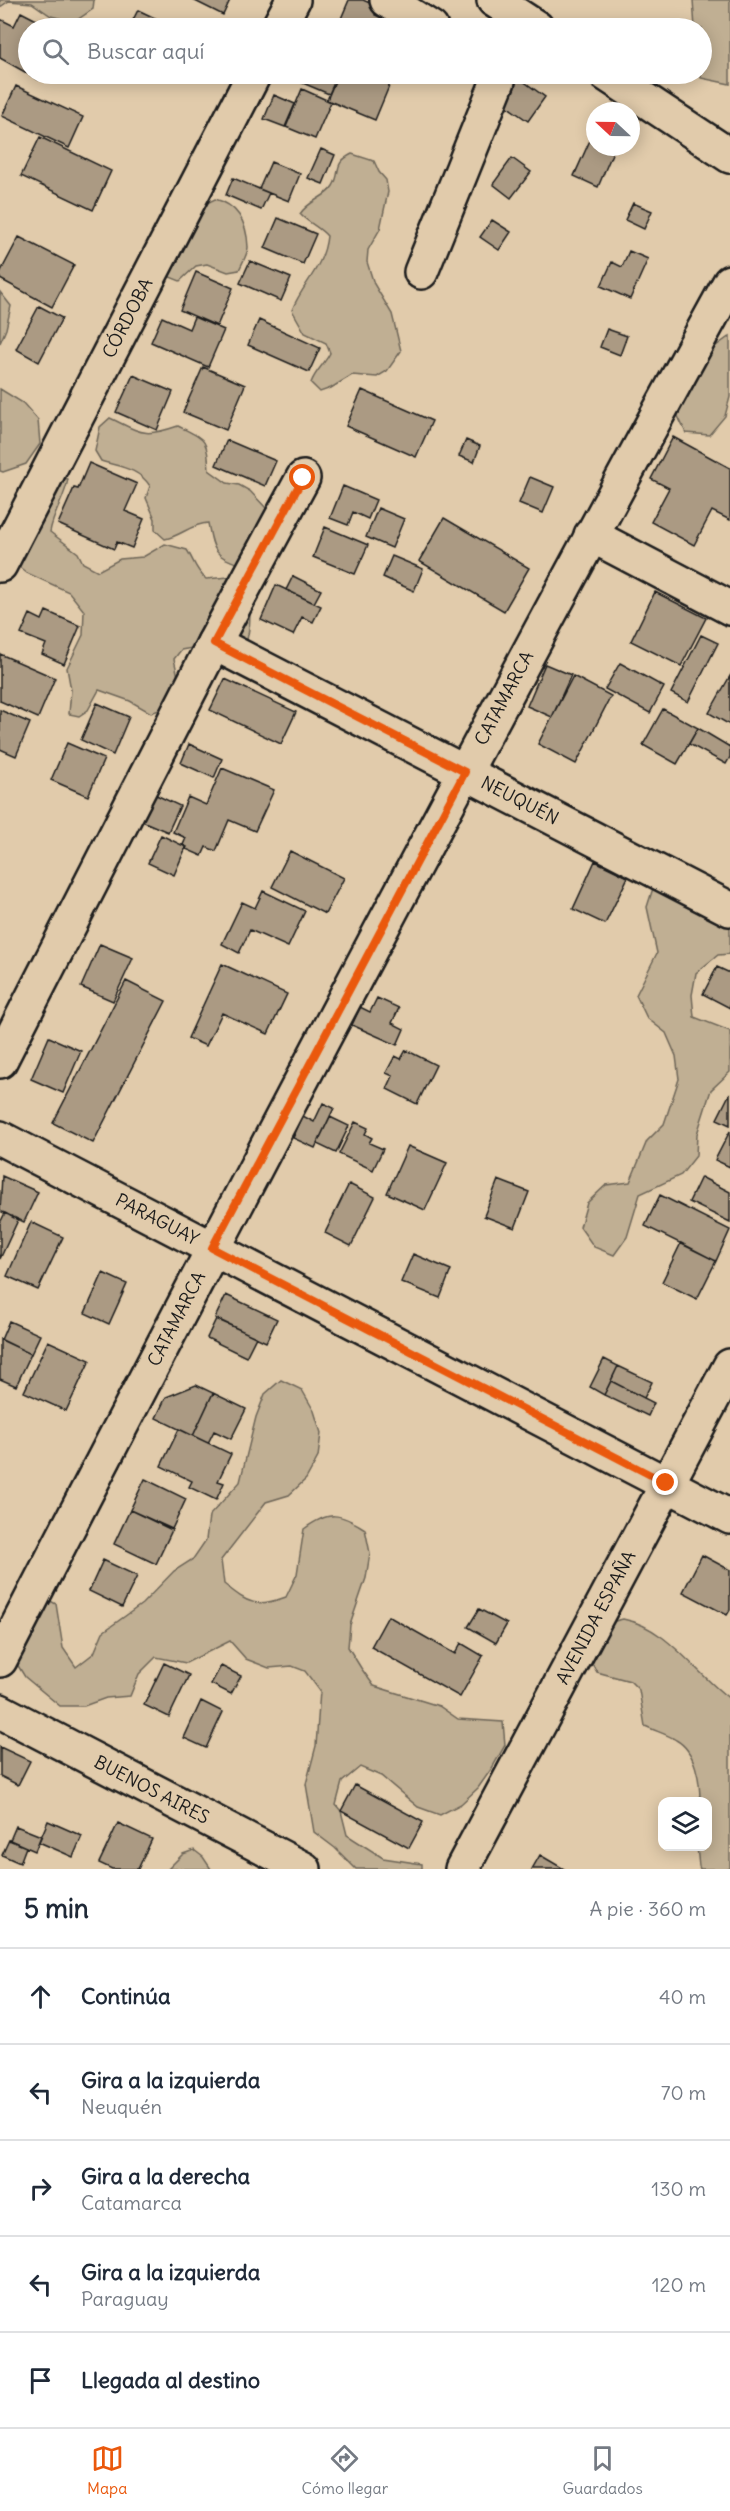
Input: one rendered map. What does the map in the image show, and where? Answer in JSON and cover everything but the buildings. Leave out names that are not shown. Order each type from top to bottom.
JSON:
[{"type":"street","points":[[283,18],[292,0]]},
{"type":"street","points":[[387,0],[415,18]]},
{"type":"street","points":[[494,0],[522,18]]},
{"type":"street","name":"CÓRDOBA","points":[[0,565],[249,84]]},
{"type":"street","points":[[421,272],[497,84]]},
{"type":"street","points":[[621,84],[730,156]]},
{"type":"street","name":"CATAMARCA","points":[[0,1660],[212,1248],[591,535],[730,282]]},
{"type":"street","points":[[0,1061],[214,643],[303,478]]},
{"type":"street","points":[[591,535],[730,608]]},
{"type":"street","name":"NEUQUÉN","points":[[214,643],[730,909]]},
{"type":"street","name":"PARAGUAY","points":[[0,1138],[730,1517]]},
{"type":"street","name":"AVENIDA ESPAÑA","points":[[462,1869],[730,1366]]},
{"type":"street","name":"BUENOS AIRES","points":[[0,1711],[304,1869]]},
{"type":"shaded area","points":[[0,0],[94,0],[93,9],[80,18],[51,16],[32,3],[9,1],[0,7]]},
{"type":"shaded area","points":[[693,0],[730,0],[730,84],[712,80],[712,18],[694,18]]},
{"type":"shaded area","points":[[352,154],[374,161],[386,180],[388,192],[380,229],[368,250],[367,262],[374,284],[392,314],[401,351],[387,371],[377,377],[352,375],[320,392],[311,383],[330,353],[326,343],[305,333],[292,310],[318,266],[327,236],[300,214],[308,205],[330,190],[336,181],[342,161]]},
{"type":"shaded area","points":[[215,199],[235,210],[246,230],[248,247],[239,270],[228,272],[207,264],[196,266],[180,281],[170,277],[167,265],[205,204]]},
{"type":"shaded area","points":[[0,292],[11,306],[0,343]]},
{"type":"shaded area","points":[[730,336],[730,397],[725,416],[709,435],[686,433],[676,412],[709,351]]},
{"type":"shaded area","points":[[0,389],[23,403],[38,420],[40,444],[26,464],[3,472],[0,471]]},
{"type":"shaded area","points":[[110,418],[143,432],[157,432],[178,426],[194,434],[206,446],[209,470],[227,483],[239,485],[250,491],[266,508],[264,520],[240,564],[219,555],[213,545],[208,523],[165,539],[155,530],[155,519],[146,498],[150,486],[140,475],[101,461],[95,451],[100,427]]},
{"type":"shaded area","points":[[57,476],[68,479],[50,532],[78,553],[83,563],[98,571],[120,559],[143,557],[165,544],[187,550],[197,569],[206,579],[229,577],[239,585],[247,599],[250,617],[246,642],[236,664],[228,668],[216,669],[192,648],[181,650],[174,659],[179,681],[162,709],[151,713],[130,701],[99,690],[88,710],[79,716],[69,714],[71,690],[67,668],[83,635],[84,611],[69,592],[27,573],[18,566],[21,542]]},
{"type":"shaded area","points":[[654,885],[730,911],[730,954],[718,955],[696,973],[692,995],[694,1017],[730,1031],[730,1072],[711,1090],[697,1134],[696,1156],[681,1175],[640,1194],[627,1237],[614,1255],[594,1247],[580,1227],[587,1203],[606,1185],[630,1182],[647,1141],[664,1124],[679,1079],[676,1056],[666,1033],[647,1018],[636,995],[657,953],[647,907]]},
{"type":"shaded area","points":[[281,1380],[302,1390],[314,1411],[321,1433],[318,1457],[306,1479],[289,1495],[266,1502],[221,1560],[224,1584],[253,1602],[267,1602],[286,1597],[297,1574],[304,1529],[327,1517],[348,1519],[365,1529],[370,1553],[366,1578],[350,1625],[348,1647],[374,1686],[439,1706],[458,1719],[503,1722],[505,1745],[492,1768],[478,1788],[461,1804],[440,1815],[418,1807],[381,1776],[360,1767],[342,1782],[336,1805],[341,1811],[347,1835],[383,1858],[422,1864],[422,1869],[356,1869],[335,1848],[314,1832],[306,1784],[316,1746],[320,1691],[305,1671],[292,1666],[269,1668],[246,1659],[230,1641],[186,1663],[156,1657],[139,1674],[130,1696],[106,1698],[84,1706],[60,1706],[25,1677],[12,1656],[45,1598],[56,1604],[63,1648],[76,1667],[94,1653],[103,1632],[142,1604],[174,1571],[193,1559],[206,1540],[209,1516],[240,1482],[256,1417],[265,1394]]},
{"type":"shaded area","points":[[623,1619],[653,1631],[680,1652],[730,1699],[730,1869],[700,1869],[697,1851],[712,1851],[712,1797],[700,1797],[696,1767],[688,1751],[672,1738],[645,1726],[639,1690],[630,1681],[597,1672],[591,1662],[611,1622]]},
{"type":"shaded area","points":[[194,1850],[203,1857],[211,1869],[168,1869],[183,1854]]},
{"type":"route","points":[[303,478],[214,643],[465,772],[212,1248],[666,1483]]}]
